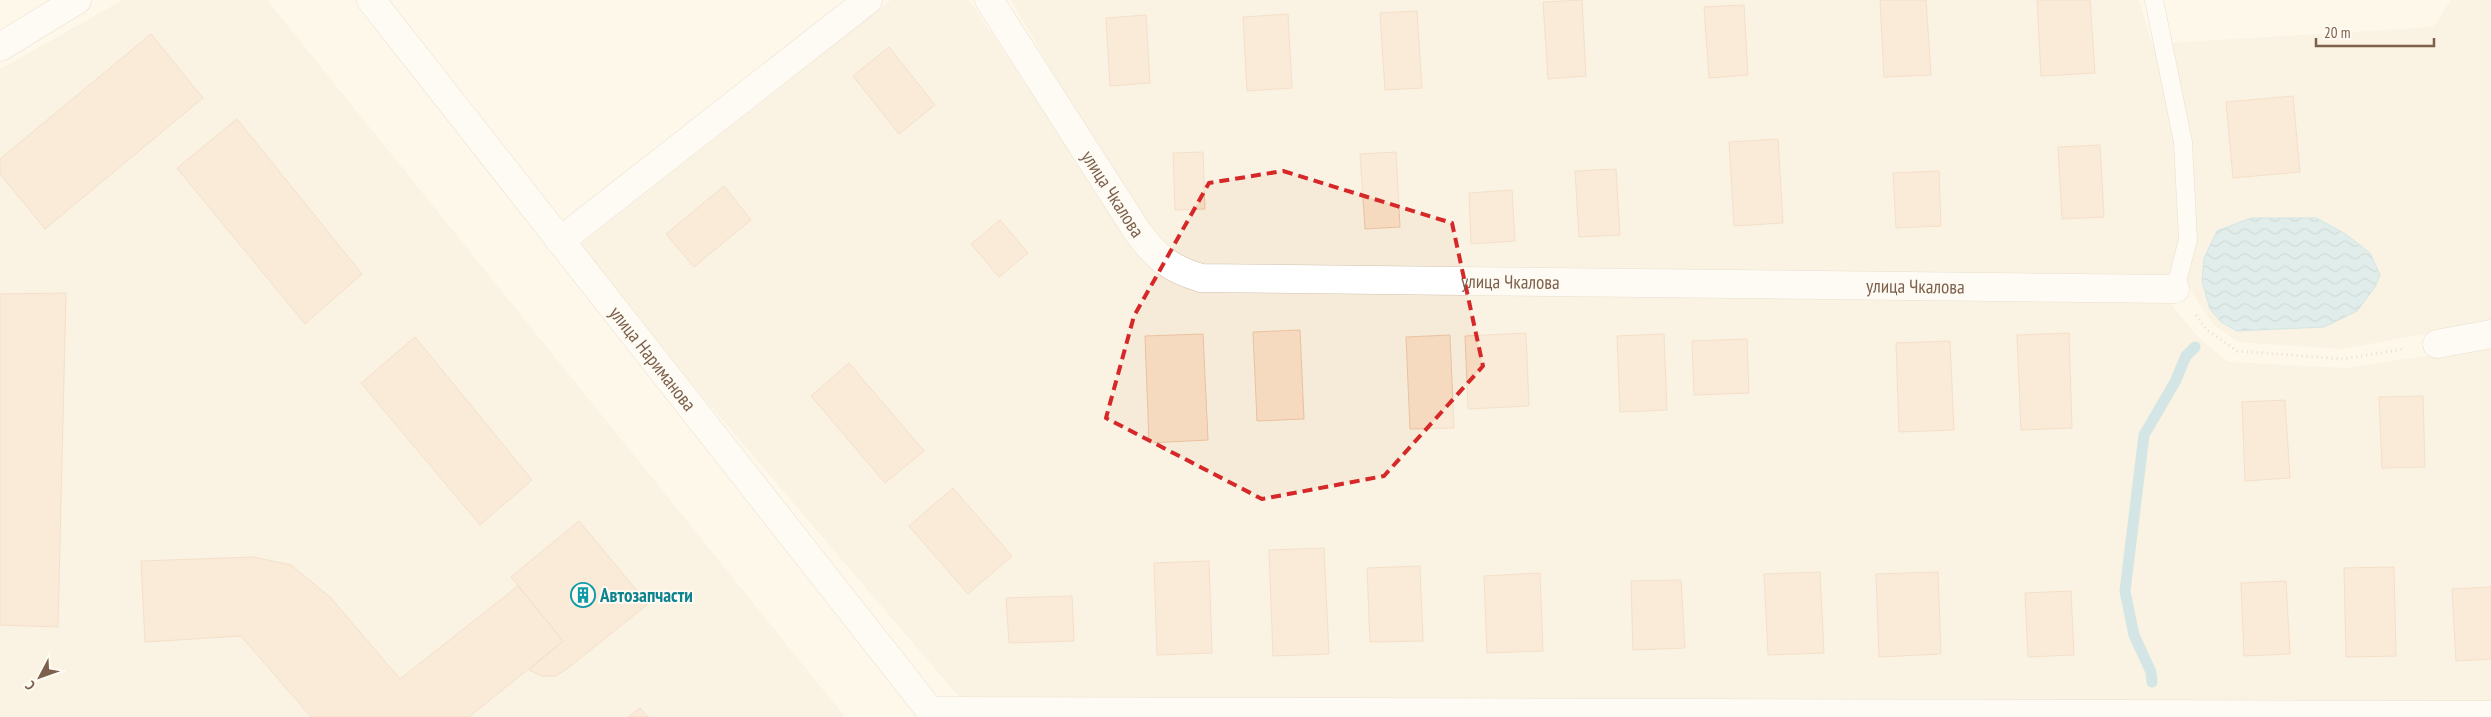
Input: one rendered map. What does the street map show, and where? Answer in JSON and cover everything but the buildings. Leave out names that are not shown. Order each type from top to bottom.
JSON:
[{"type":"street","points":[[0,47],[77,0]]},
{"type":"street","name":"улица Нариманова","points":[[371,0],[933,714]]},
{"type":"street","points":[[560,241],[868,0]]},
{"type":"street","name":"улица Чкалова","points":[[989,0],[1137,232],[1166,264],[1183,273],[1201,278],[2175,289]]},
{"type":"street","points":[[2437,344],[2491,334]]},
{"type":"street","points":[[933,714],[2491,715]]},
{"type":"lane","points":[[2154,0],[2183,142],[2188,240],[2175,289]]},
{"type":"path","points":[[2175,289],[2207,330],[2237,351],[2343,359],[2437,344]]},
{"type":"highlighted area","points":[[1283,171],[1452,223],[1483,366],[1384,476],[1262,499],[1106,418],[1134,316],[1209,183]]},
{"type":"shaded area","points":[[123,0],[267,0],[845,717],[0,717],[0,69]]},
{"type":"shaded area","points":[[891,0],[969,0],[1129,238],[1160,273],[2169,302],[2199,338],[2228,362],[2346,368],[2491,346],[2491,703],[959,697],[576,248]]},
{"type":"shaded area","points":[[1011,0],[2139,0],[2152,44],[2433,27],[2451,0],[2491,0],[2491,322],[2341,349],[2238,342],[2214,325],[2180,275],[1201,269],[1186,264],[1143,228]]},
{"type":"water","points":[[2251,218],[2316,218],[2344,233],[2370,253],[2380,275],[2375,287],[2357,311],[2324,327],[2237,331],[2221,322],[2210,309],[2202,281],[2204,258],[2217,231]]},
{"type":"waterway","points":[[2152,682],[2151,672],[2134,635],[2125,591],[2144,435],[2175,382],[2186,356],[2195,347]]},
{"type":"place","name":"Автозапчасти","points":[[583,595]]}]
